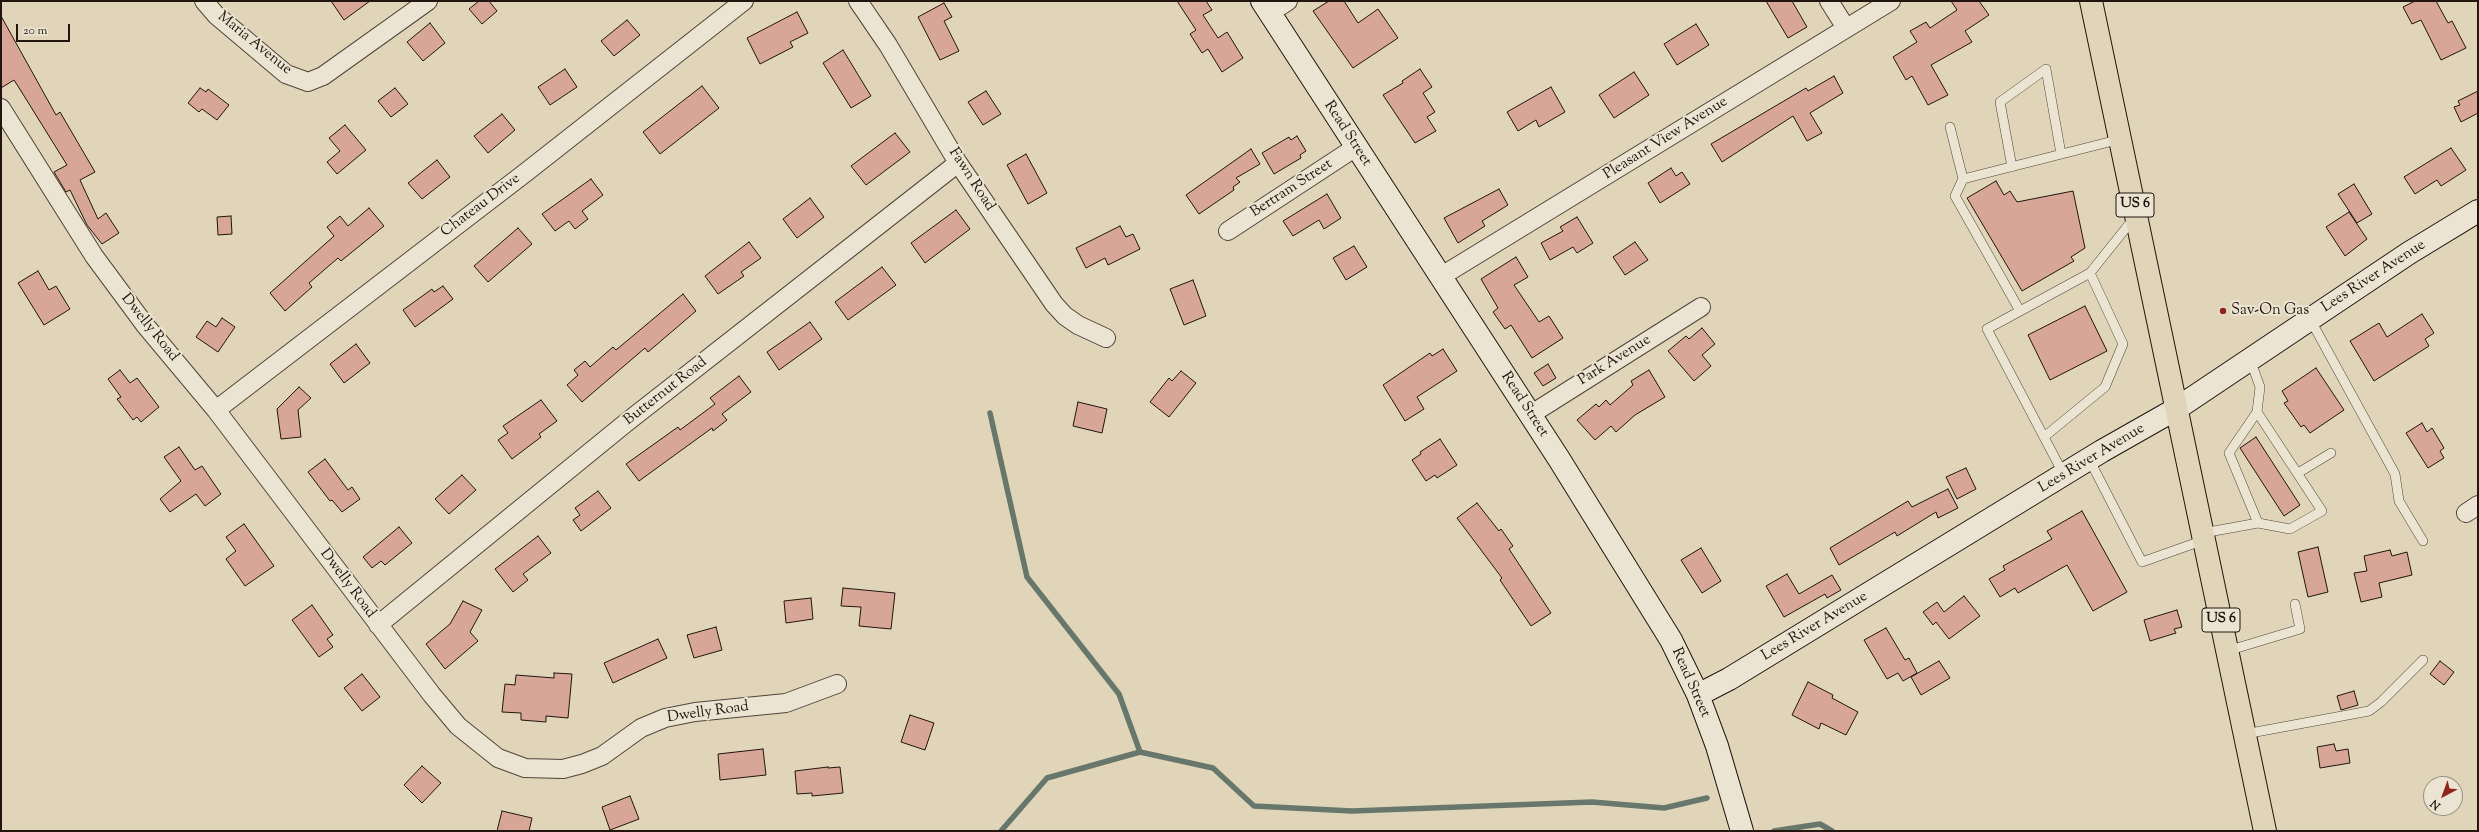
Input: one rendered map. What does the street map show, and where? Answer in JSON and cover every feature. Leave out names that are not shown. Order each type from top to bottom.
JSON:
[{"type":"main road","name":"US 6","points":[[2092,1],[2122,139],[2176,409],[2265,831]]},
{"type":"main road","name":"Read Street","points":[[1266,7],[1530,415],[1671,640],[1698,695],[1717,746],[1742,831]]},
{"type":"main road","name":"Lees River Avenue","points":[[1698,695],[1729,679],[2089,459],[2176,409],[2409,252],[2478,211]]},
{"type":"street","name":"Maria Avenue","points":[[204,1],[216,15],[286,74],[307,82],[323,76],[428,1]]},
{"type":"street","name":"Chateau Drive","points":[[216,410],[525,173],[744,1]]},
{"type":"street","name":"Fawn Road","points":[[858,1],[888,45],[958,163],[1054,304],[1065,316],[1078,325],[1106,338]]},
{"type":"street","points":[[1266,7],[1288,1]]},
{"type":"street","points":[[1829,1],[1846,28]]},
{"type":"street","name":"Pleasant View Avenue","points":[[1440,277],[1891,1]]},
{"type":"street","name":"Dwelly Road","points":[[1,108],[94,256],[145,324],[216,410],[378,625],[458,726],[498,758],[525,768],[563,769],[582,764],[602,756],[641,728],[665,718],[695,712],[786,703],[837,684]]},
{"type":"street","name":"Bertram Street","points":[[1228,231],[1356,147]]},
{"type":"street","name":"Butternut Road","points":[[378,625],[627,422],[958,163]]},
{"type":"street","name":"Park Avenue","points":[[1530,415],[1701,307]]},
{"type":"lane","points":[[2012,167],[2000,102],[2046,69],[2061,154]]},
{"type":"lane","points":[[1950,127],[1963,179],[1955,196],[2020,311]]},
{"type":"lane","points":[[1963,179],[2122,139]]},
{"type":"lane","points":[[2064,475],[1987,329],[2090,273],[2137,214]]},
{"type":"lane","points":[[2044,437],[2105,387],[2123,344],[2090,273]]},
{"type":"lane","points":[[2310,319],[2395,474],[2399,501],[2423,541]]},
{"type":"lane","points":[[2250,360],[2260,387],[2257,412],[2229,453],[2258,523]]},
{"type":"lane","points":[[2089,459],[2142,562],[2203,536],[2258,523],[2290,529],[2322,511],[2257,412]]},
{"type":"lane","points":[[2298,473],[2331,453]]},
{"type":"lane","points":[[2228,651],[2300,629],[2294,604]]},
{"type":"lane","points":[[2245,734],[2366,713],[2381,702],[2423,660]]},
{"type":"building","points":[[331,1],[370,1],[344,20]]},
{"type":"building","points":[[479,1],[489,1],[497,11],[482,24],[469,9]]},
{"type":"building","points":[[1177,1],[1206,1],[1212,10],[1203,15],[1218,38],[1227,32],[1243,58],[1222,72],[1208,49],[1202,53],[1190,34],[1196,30]]},
{"type":"building","points":[[1329,1],[1344,1],[1358,23],[1378,9],[1398,38],[1353,68],[1313,11]]},
{"type":"building","points":[[1766,1],[1792,1],[1807,27],[1788,38]]},
{"type":"building","points":[[1951,1],[1979,1],[1989,15],[1965,31],[1972,42],[1931,65],[1948,95],[1928,105],[1912,76],[1906,80],[1893,57],[1917,42],[1910,31],[1926,22],[1930,28],[1957,10]]},
{"type":"building","points":[[2415,1],[2436,1],[2448,23],[2452,21],[2466,48],[2441,60],[2421,20],[2412,24],[2403,7]]},
{"type":"building","points":[[944,3],[952,17],[944,21],[959,51],[940,60],[918,17]]},
{"type":"building","points":[[797,12],[808,33],[790,42],[793,47],[760,64],[747,38]]},
{"type":"building","points":[[1,16],[56,115],[60,112],[95,172],[80,180],[98,219],[106,213],[119,233],[102,244],[87,225],[70,190],[66,192],[54,172],[67,165],[14,80],[1,88]]},
{"type":"building","points":[[627,20],[640,35],[614,56],[601,41]]},
{"type":"building","points":[[430,23],[445,43],[423,61],[407,42]]},
{"type":"building","points":[[1696,24],[1709,45],[1677,65],[1664,44]]},
{"type":"building","points":[[843,50],[871,96],[851,108],[823,63]]},
{"type":"building","points":[[565,69],[577,87],[550,105],[538,87]]},
{"type":"building","points":[[1420,69],[1432,87],[1423,93],[1435,112],[1427,117],[1436,131],[1415,143],[1383,95],[1403,83],[1402,81]]},
{"type":"building","points":[[1634,72],[1649,95],[1614,118],[1599,95]]},
{"type":"building","points":[[1834,76],[1843,93],[1810,113],[1822,133],[1807,141],[1793,116],[1722,162],[1711,144],[1806,88],[1808,91]]},
{"type":"building","points":[[702,86],[719,108],[660,154],[643,132]]},
{"type":"building","points":[[1551,87],[1565,112],[1539,127],[1536,120],[1518,131],[1507,112]]},
{"type":"building","points":[[200,88],[206,92],[208,89],[229,105],[217,120],[202,109],[199,112],[188,103]]},
{"type":"building","points":[[395,88],[408,104],[391,117],[378,101]]},
{"type":"building","points":[[986,91],[1001,114],[983,125],[968,102]]},
{"type":"building","points":[[2478,91],[2478,113],[2461,122],[2454,107],[2460,105],[2458,101]]},
{"type":"building","points":[[502,114],[515,130],[488,153],[474,136]]},
{"type":"building","points":[[345,125],[366,150],[337,174],[327,162],[340,151],[329,138]]},
{"type":"building","points":[[895,133],[910,152],[866,185],[851,166]]},
{"type":"building","points":[[1297,136],[1306,151],[1300,155],[1301,158],[1274,174],[1262,153],[1289,137],[1291,140]]},
{"type":"building","points":[[2451,148],[2466,170],[2441,186],[2437,180],[2415,194],[2404,177]]},
{"type":"building","points":[[1251,149],[1260,164],[1236,178],[1240,182],[1233,187],[1234,190],[1199,214],[1186,195]]},
{"type":"building","points":[[1026,154],[1047,193],[1028,204],[1007,165]]},
{"type":"building","points":[[437,160],[450,177],[422,199],[408,183]]},
{"type":"building","points":[[1671,168],[1676,176],[1682,172],[1690,184],[1660,203],[1648,183]]},
{"type":"building","points":[[591,179],[603,195],[582,211],[588,219],[575,229],[569,221],[555,231],[542,214]]},
{"type":"building","points":[[1996,181],[2004,195],[2010,191],[2017,202],[2073,191],[2085,248],[2071,257],[2074,261],[2022,291],[1967,198]]},
{"type":"building","points":[[2354,184],[2372,214],[2357,223],[2338,194]]},
{"type":"building","points":[[1499,189],[1508,205],[1482,221],[1485,226],[1458,243],[1444,218]]},
{"type":"building","points":[[1327,194],[1341,218],[1324,229],[1319,220],[1293,236],[1283,221]]},
{"type":"building","points":[[810,198],[824,217],[797,238],[783,219]]},
{"type":"building","points":[[369,208],[384,226],[341,261],[338,258],[309,283],[312,287],[285,311],[270,293],[334,236],[327,227],[340,216],[348,226]]},
{"type":"building","points":[[956,210],[970,229],[925,263],[911,243]]},
{"type":"building","points":[[2349,212],[2367,239],[2345,256],[2326,227]]},
{"type":"building","points":[[231,216],[232,234],[218,235],[217,217]]},
{"type":"building","points":[[1577,217],[1593,243],[1577,253],[1573,247],[1550,260],[1541,243],[1563,231],[1560,227]]},
{"type":"building","points":[[1120,226],[1126,237],[1133,234],[1140,249],[1108,265],[1105,258],[1086,268],[1076,248]]},
{"type":"building","points":[[518,228],[532,244],[488,282],[474,266]]},
{"type":"building","points":[[749,242],[761,258],[741,272],[744,276],[718,294],[705,276]]},
{"type":"building","points":[[1635,242],[1648,260],[1625,275],[1613,257]]},
{"type":"building","points":[[1354,246],[1367,267],[1346,280],[1333,258]]},
{"type":"building","points":[[1516,257],[1528,277],[1514,285],[1539,322],[1549,316],[1563,338],[1532,358],[1511,325],[1505,329],[1493,312],[1498,308],[1481,279]]},
{"type":"building","points":[[882,267],[896,285],[848,320],[835,302]]},
{"type":"building","points":[[38,271],[49,290],[56,286],[70,309],[44,325],[18,283]]},
{"type":"building","points":[[1193,280],[1206,316],[1184,325],[1170,289]]},
{"type":"building","points":[[443,286],[453,299],[415,327],[403,310],[432,289],[434,292]]},
{"type":"building","points":[[683,294],[696,311],[648,352],[645,348],[582,402],[567,385],[578,375],[574,370],[585,361],[590,367],[613,347],[616,350]]},
{"type":"building","points":[[2085,306],[2107,351],[2050,380],[2028,335]]},
{"type":"building","points":[[2422,314],[2434,333],[2425,339],[2429,346],[2374,381],[2350,341],[2379,323],[2387,337]]},
{"type":"building","points":[[222,318],[235,327],[218,352],[196,337],[207,321],[216,327]]},
{"type":"building","points":[[810,322],[822,339],[779,370],[767,352]]},
{"type":"building","points":[[1702,328],[1715,344],[1702,355],[1711,366],[1694,381],[1668,351],[1686,336],[1689,339]]},
{"type":"building","points":[[356,344],[370,363],[344,383],[330,364]]},
{"type":"building","points":[[1443,349],[1457,371],[1417,397],[1424,409],[1405,421],[1383,385],[1430,353],[1432,356]]},
{"type":"building","points":[[1548,364],[1556,378],[1543,386],[1534,373]]},
{"type":"building","points":[[2316,368],[2344,410],[2310,433],[2304,425],[2301,427],[2284,403],[2288,401],[2282,391]]},
{"type":"building","points":[[120,370],[130,383],[137,378],[159,407],[141,422],[137,417],[133,420],[117,399],[121,397],[108,379]]},
{"type":"building","points":[[1649,370],[1665,397],[1635,415],[1616,432],[1611,426],[1595,440],[1577,420],[1596,404],[1599,407],[1606,400],[1610,405],[1633,385],[1631,381]]},
{"type":"building","points":[[1181,371],[1196,383],[1169,417],[1150,402],[1169,378],[1172,381]]},
{"type":"building","points":[[739,376],[751,392],[722,414],[727,420],[713,431],[712,428],[639,481],[626,464],[678,427],[680,430],[715,404],[710,398]]},
{"type":"building","points":[[299,387],[311,398],[298,410],[301,437],[281,439],[277,409]]},
{"type":"building","points":[[541,400],[557,421],[539,434],[541,437],[512,459],[498,440],[508,433],[503,426]]},
{"type":"building","points":[[1078,402],[1107,409],[1102,433],[1073,426]]},
{"type":"building","points":[[2422,423],[2427,432],[2432,428],[2444,448],[2440,451],[2444,458],[2428,468],[2406,433]]},
{"type":"building","points":[[2256,437],[2300,505],[2284,516],[2240,448]]},
{"type":"building","points":[[1440,439],[1457,465],[1437,478],[1435,475],[1426,481],[1412,460],[1421,454],[1420,452]]},
{"type":"building","points":[[179,447],[195,470],[202,466],[221,494],[205,506],[196,494],[170,512],[160,499],[181,481],[164,457]]},
{"type":"building","points":[[325,459],[348,490],[352,487],[360,499],[342,512],[332,500],[330,501],[308,472]]},
{"type":"building","points":[[1966,468],[1976,489],[1957,499],[1946,477]]},
{"type":"building","points":[[462,475],[476,490],[449,514],[435,499]]},
{"type":"building","points":[[1948,489],[1958,508],[1938,518],[1936,512],[1897,536],[1895,532],[1839,565],[1830,548],[1908,501],[1912,507]]},
{"type":"building","points":[[598,491],[611,508],[581,531],[573,520],[580,515],[575,508]]},
{"type":"building","points":[[1477,503],[1499,531],[1501,529],[1513,546],[1509,549],[1551,613],[1531,626],[1500,580],[1502,578],[1457,518]]},
{"type":"building","points":[[2082,511],[2127,592],[2093,611],[2067,565],[2018,593],[2015,588],[2000,597],[1989,579],[2005,570],[2003,566],[2052,539],[2047,531]]},
{"type":"building","points":[[244,524],[274,566],[245,586],[226,559],[236,551],[226,537]]},
{"type":"building","points":[[399,527],[412,543],[385,565],[381,561],[372,568],[363,557]]},
{"type":"building","points":[[538,536],[551,553],[523,574],[528,580],[513,592],[495,569]]},
{"type":"building","points":[[2318,547],[2328,592],[2308,597],[2298,552]]},
{"type":"building","points":[[1701,548],[1721,581],[1702,593],[1681,560]]},
{"type":"building","points":[[2390,550],[2392,556],[2407,552],[2412,575],[2379,583],[2382,597],[2361,602],[2354,573],[2367,571],[2364,556]]},
{"type":"building","points":[[1787,574],[1799,594],[1832,575],[1841,590],[1827,598],[1825,594],[1784,617],[1766,586]]},
{"type":"building","points":[[843,588],[895,593],[891,629],[859,626],[861,607],[841,606]]},
{"type":"building","points":[[1964,596],[1980,616],[1949,639],[1936,622],[1933,625],[1923,612],[1937,602],[1944,612]]},
{"type":"building","points":[[811,598],[813,619],[786,623],[784,601]]},
{"type":"building","points":[[463,601],[482,610],[470,632],[478,641],[445,669],[426,644],[450,624]]},
{"type":"building","points":[[312,605],[333,635],[327,639],[333,647],[319,657],[292,620]]},
{"type":"building","points":[[2177,610],[2182,627],[2174,629],[2176,633],[2150,641],[2144,620]]},
{"type":"building","points":[[716,627],[722,650],[694,658],[687,635]]},
{"type":"building","points":[[1886,628],[1905,660],[1909,658],[1917,673],[1903,681],[1898,673],[1887,679],[1864,640]]},
{"type":"building","points":[[658,639],[667,658],[613,683],[604,663]]},
{"type":"building","points":[[1939,661],[1950,678],[1921,695],[1911,677]]},
{"type":"building","points":[[2440,661],[2454,672],[2444,685],[2430,674]]},
{"type":"building","points":[[554,673],[572,674],[568,718],[546,716],[546,722],[521,720],[521,713],[502,712],[505,684],[515,685],[516,675],[554,678]]},
{"type":"building","points":[[362,674],[380,697],[362,711],[344,688]]},
{"type":"building","points":[[1808,682],[1833,695],[1832,698],[1858,712],[1846,735],[1821,723],[1819,729],[1792,715]]},
{"type":"building","points":[[2354,691],[2358,705],[2341,710],[2337,696]]},
{"type":"building","points":[[910,715],[934,723],[925,750],[901,742]]},
{"type":"building","points":[[2334,744],[2336,751],[2348,749],[2350,763],[2320,768],[2317,747]]},
{"type":"building","points":[[763,749],[766,775],[720,780],[718,754]]},
{"type":"building","points":[[422,766],[441,783],[422,803],[404,785]]},
{"type":"building","points":[[840,767],[843,793],[812,796],[812,793],[797,794],[795,771]]},
{"type":"building","points":[[630,796],[639,819],[610,830],[602,807]]},
{"type":"building","points":[[502,811],[532,818],[529,831],[497,831]]},
{"type":"waterway","points":[[990,413],[1027,577],[1119,694],[1140,752]]},
{"type":"waterway","points":[[1001,831],[1047,778],[1140,752],[1213,768],[1254,806],[1352,811],[1592,802],[1664,808],[1707,798]]},
{"type":"waterway","points":[[1774,831],[1820,824],[1832,831]]},
{"type":"place","name":"Sav-On Gas","points":[[2223,311]]}]
